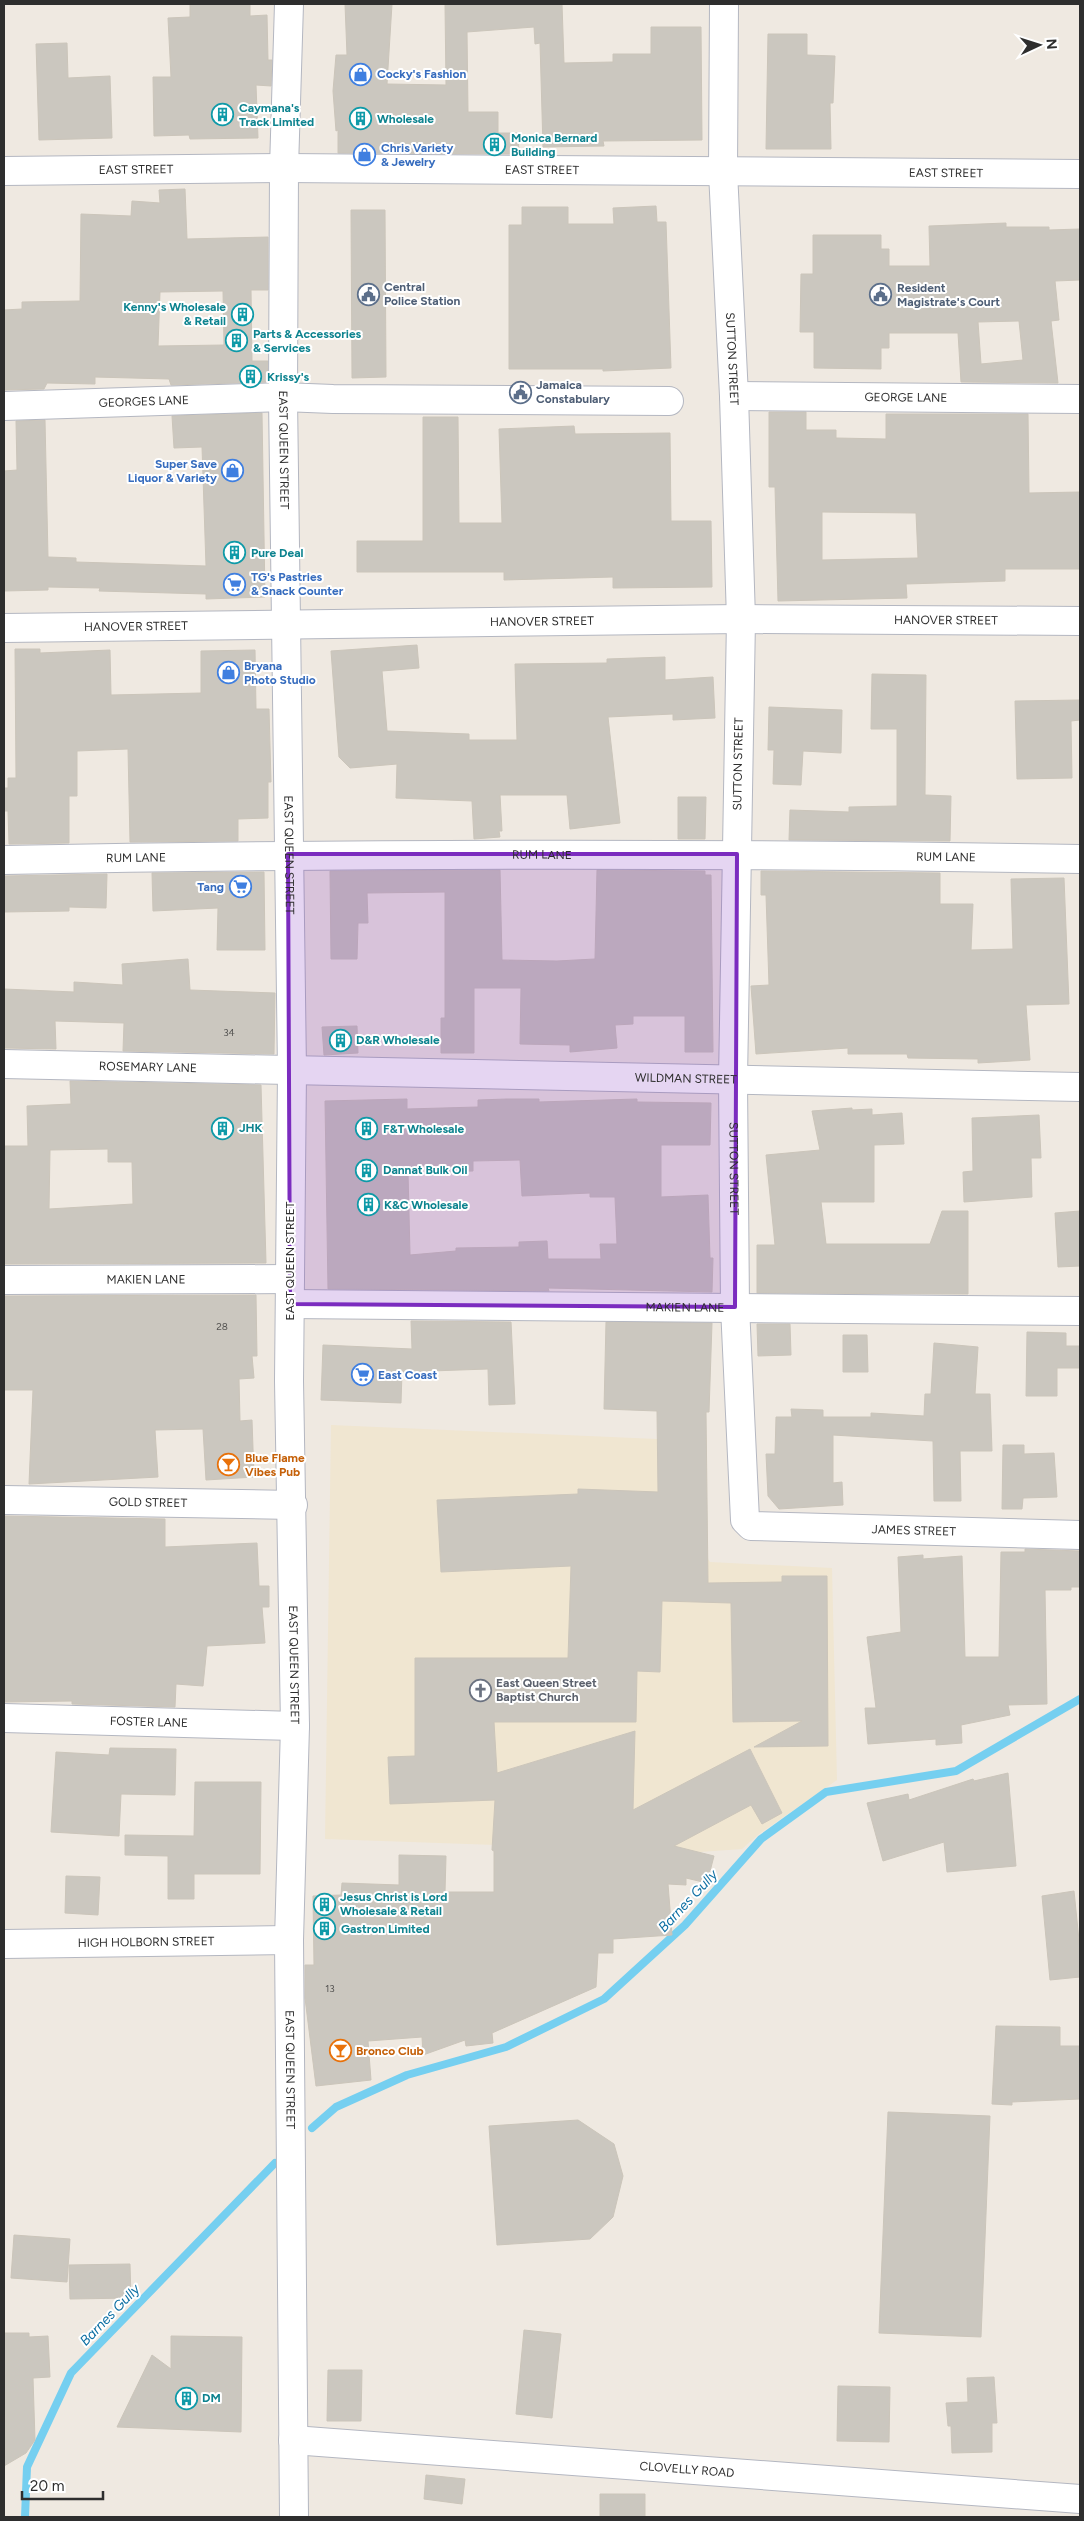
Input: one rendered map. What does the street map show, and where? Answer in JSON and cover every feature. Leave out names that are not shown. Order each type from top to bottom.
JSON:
[{"type":"street","name":"EAST QUEEN STREET","points":[[289,4],[284,168],[283,397],[288,624],[288,854],[292,1071],[289,1381],[293,1505],[295,1726],[288,1940],[294,2517]]},
{"type":"street","name":"SUTTON STREET","points":[[724,4],[723,172],[734,396],[741,619],[733,1080],[735,1307],[745,1520],[748,1523]]},
{"type":"street","name":"EAST STREET","points":[[4,171],[284,168],[1080,174]]},
{"type":"street","name":"GEORGE LANE","points":[[734,396],[1080,399]]},
{"type":"street","name":"GEORGES LANE","points":[[4,406],[283,397],[669,401]]},
{"type":"street","name":"HANOVER STREET","points":[[4,628],[741,619],[1080,621]]},
{"type":"street","name":"RUM LANE","points":[[4,860],[288,854],[737,854],[1080,859]]},
{"type":"street","name":"ROSEMARY LANE","points":[[4,1064],[292,1071]]},
{"type":"street","name":"WILDMAN STREET","points":[[292,1071],[1080,1087]]},
{"type":"street","name":"MAKIEN LANE","points":[[4,1280],[735,1307],[1080,1311]]},
{"type":"street","name":"GOLD STREET","points":[[4,1500],[293,1505]]},
{"type":"street","name":"JAMES STREET","points":[[748,1523],[751,1526],[1080,1535]]},
{"type":"street","name":"FOSTER LANE","points":[[4,1718],[295,1726]]},
{"type":"street","name":"HIGH HOLBORN STREET","points":[[4,1944],[288,1940]]},
{"type":"street","name":"CLOVELLY ROAD","points":[[293,2440],[1080,2499]]},
{"type":"highlighted area","points":[[288,854],[737,854],[735,1307],[290,1304]]},
{"type":"shaded area","points":[[331,1425],[657,1439],[707,1438],[706,1556],[710,1562],[832,1568],[837,1780],[759,1834],[742,1849],[700,1852],[325,1839]]},
{"type":"building","points":[[190,4],[250,4],[250,16],[267,15],[268,60],[272,60],[271,86],[256,85],[258,138],[190,139],[189,135],[154,136],[153,77],[171,77],[168,18],[190,17]]},
{"type":"building","points":[[345,4],[392,4],[387,84],[446,85],[445,4],[562,4],[564,63],[613,62],[613,54],[651,54],[651,27],[701,27],[702,140],[603,141],[604,146],[543,147],[540,43],[535,44],[534,27],[467,32],[468,112],[498,112],[498,133],[518,133],[519,154],[338,153],[338,130],[336,131],[333,91],[336,55],[347,55]]},
{"type":"building","points":[[768,34],[807,34],[807,55],[835,56],[833,103],[830,103],[831,149],[766,149]]},
{"type":"building","points":[[67,43],[68,78],[110,76],[112,138],[39,140],[36,44]]},
{"type":"building","points":[[185,189],[187,239],[268,237],[268,290],[251,290],[252,361],[268,361],[267,382],[171,385],[169,379],[95,377],[95,384],[47,383],[44,389],[4,390],[4,310],[22,309],[22,302],[80,301],[81,214],[131,216],[132,201],[160,203],[159,190]],"holes":[[[223,291],[224,345],[158,346],[160,292]]]},
{"type":"building","points":[[656,206],[657,222],[666,222],[671,368],[603,371],[603,369],[509,369],[509,225],[522,225],[522,207],[568,207],[568,224],[614,224],[613,208]]},
{"type":"building","name":"Central Police Station","points":[[351,210],[385,210],[386,377],[352,378]]},
{"type":"building","points":[[1006,223],[1006,227],[1049,227],[1049,230],[1080,229],[1080,280],[1055,281],[1059,320],[1051,321],[1058,383],[961,382],[958,333],[889,333],[889,348],[881,348],[881,369],[814,368],[814,332],[800,332],[801,274],[813,274],[813,235],[881,235],[881,249],[889,249],[889,266],[930,266],[929,226]],"holes":[[[1019,321],[1023,360],[981,364],[978,322]]]},
{"type":"building","points":[[769,412],[806,412],[806,430],[836,430],[836,438],[886,439],[886,414],[1028,414],[1029,493],[1080,492],[1080,569],[1005,569],[1005,581],[906,584],[907,598],[778,601],[775,487],[769,487]],"holes":[[[822,512],[916,513],[918,558],[822,560]]]},
{"type":"building","points":[[262,413],[265,597],[206,599],[206,594],[99,591],[100,588],[48,587],[48,590],[4,591],[4,471],[17,470],[16,421],[45,420],[48,557],[76,558],[76,562],[206,566],[202,447],[174,448],[172,416]]},
{"type":"building","points":[[423,417],[458,417],[459,523],[502,523],[499,429],[574,426],[575,434],[670,433],[671,521],[711,521],[712,587],[613,588],[613,577],[504,580],[504,572],[357,572],[357,541],[423,541]]},
{"type":"building","points":[[417,645],[419,668],[382,671],[387,731],[469,734],[469,740],[517,740],[515,664],[607,663],[607,659],[665,657],[665,680],[713,677],[715,718],[673,720],[673,714],[608,717],[620,823],[570,829],[567,795],[500,795],[502,831],[499,831],[500,837],[474,839],[472,801],[396,798],[397,764],[350,768],[339,757],[331,651]]},
{"type":"building","points":[[15,649],[40,649],[40,653],[110,650],[111,695],[201,693],[201,651],[255,650],[256,709],[269,709],[271,782],[268,782],[268,818],[238,819],[238,841],[130,842],[128,749],[77,751],[77,796],[69,796],[69,843],[9,844],[8,811],[4,811],[4,788],[8,788],[8,778],[16,778]]},
{"type":"building","points":[[872,674],[926,675],[925,795],[951,796],[950,841],[789,840],[790,810],[849,812],[849,807],[897,806],[897,729],[871,729]]},
{"type":"building","points":[[1080,700],[1080,720],[1071,721],[1072,778],[1017,779],[1015,701]]},
{"type":"building","points":[[769,707],[842,710],[841,753],[803,751],[801,785],[773,784],[774,750],[768,750]]},
{"type":"building","points":[[678,797],[706,797],[705,839],[678,839]]},
{"type":"building","points":[[500,870],[502,960],[557,961],[595,959],[597,870],[705,871],[705,875],[711,875],[713,1052],[685,1052],[685,1016],[633,1016],[633,1024],[615,1025],[617,1048],[570,1052],[570,1045],[520,1044],[521,988],[474,988],[474,1053],[441,1053],[441,1018],[445,1018],[445,892],[367,893],[368,923],[358,923],[357,959],[331,959],[330,871]]},
{"type":"building","points":[[761,871],[940,873],[940,904],[973,904],[971,950],[1013,949],[1011,879],[1064,878],[1069,1004],[1026,1005],[1030,1060],[978,1063],[978,1059],[908,1058],[907,1054],[848,1054],[848,1048],[756,1054],[751,986],[769,985],[766,895],[761,895]]},
{"type":"building","points":[[264,872],[265,950],[217,950],[218,908],[153,911],[152,873]]},
{"type":"building","points":[[107,874],[106,908],[69,907],[69,911],[4,912],[4,876]]},
{"type":"building","points":[[188,959],[190,990],[275,993],[274,1054],[123,1051],[124,1023],[55,1021],[56,1049],[4,1048],[4,989],[74,992],[74,982],[123,985],[122,964]]},
{"type":"building","name":"D&R Wholesale","points":[[357,1026],[358,1053],[324,1055],[322,1027]]},
{"type":"building","points":[[70,1081],[261,1085],[266,1263],[4,1264],[4,1146],[28,1146],[27,1106],[71,1104]],"holes":[[[108,1149],[108,1162],[132,1162],[133,1204],[49,1209],[50,1150]]]},
{"type":"building","points":[[407,1099],[407,1109],[478,1107],[478,1100],[507,1099],[539,1099],[539,1102],[637,1099],[637,1102],[711,1103],[710,1145],[661,1145],[661,1197],[708,1195],[710,1258],[713,1258],[712,1292],[548,1288],[549,1291],[328,1289],[325,1101]],"holes":[[[520,1160],[522,1196],[590,1193],[590,1197],[615,1197],[617,1244],[600,1244],[601,1259],[548,1259],[547,1241],[519,1242],[519,1247],[456,1248],[456,1251],[410,1255],[408,1172],[473,1171],[473,1161]]]},
{"type":"building","points":[[852,1108],[852,1110],[872,1109],[872,1115],[902,1113],[904,1144],[874,1145],[874,1202],[821,1202],[826,1244],[930,1244],[942,1211],[968,1211],[968,1294],[757,1293],[757,1245],[775,1245],[766,1155],[820,1150],[812,1111]]},
{"type":"building","points":[[1039,1115],[1041,1158],[1031,1158],[1032,1197],[964,1202],[963,1172],[973,1171],[972,1118]]},
{"type":"building","points":[[1080,1211],[1080,1266],[1058,1267],[1055,1213]]},
{"type":"building","points":[[256,1295],[257,1356],[252,1356],[254,1378],[239,1379],[240,1421],[252,1420],[254,1477],[206,1480],[203,1429],[155,1430],[158,1477],[29,1484],[33,1390],[4,1390],[4,1296]]},
{"type":"building","points":[[411,1321],[511,1322],[515,1404],[489,1405],[488,1369],[402,1372],[401,1403],[321,1400],[323,1345],[412,1349]]},
{"type":"building","points":[[606,1322],[712,1323],[709,1412],[706,1412],[708,1583],[782,1582],[782,1576],[827,1576],[828,1746],[754,1747],[802,1721],[733,1722],[731,1603],[662,1601],[660,1672],[637,1671],[636,1722],[494,1722],[497,1773],[635,1731],[633,1810],[750,1749],[782,1813],[762,1824],[751,1805],[674,1846],[714,1856],[707,1883],[686,1878],[686,1885],[668,1884],[672,1935],[613,1939],[613,1953],[598,1953],[596,1987],[492,2033],[493,2043],[466,2046],[465,2040],[423,2055],[422,2037],[368,2041],[371,2080],[316,2086],[305,1998],[305,1965],[314,1965],[313,1896],[341,1895],[342,1883],[399,1885],[399,1855],[446,1856],[445,1892],[494,1892],[494,1851],[492,1850],[495,1800],[390,1804],[388,1757],[415,1756],[415,1658],[568,1658],[571,1566],[441,1572],[437,1500],[578,1494],[578,1489],[658,1492],[657,1411],[604,1409]]},
{"type":"building","points":[[757,1324],[790,1324],[791,1355],[758,1356]]},
{"type":"building","points":[[1027,1332],[1066,1333],[1066,1346],[1080,1346],[1080,1368],[1057,1368],[1057,1396],[1026,1396]]},
{"type":"building","points":[[843,1335],[867,1335],[868,1372],[843,1372]]},
{"type":"building","points":[[934,1343],[978,1347],[975,1394],[990,1394],[992,1451],[960,1451],[961,1501],[934,1501],[933,1441],[833,1435],[833,1483],[842,1482],[843,1505],[779,1509],[768,1496],[766,1454],[775,1454],[776,1417],[792,1417],[791,1409],[823,1410],[823,1417],[871,1417],[871,1413],[924,1416],[925,1394],[931,1394]]},
{"type":"building","points":[[1003,1445],[1024,1445],[1024,1454],[1054,1453],[1057,1497],[1023,1498],[1022,1509],[1002,1509]]},
{"type":"building","points":[[4,1516],[165,1519],[165,1547],[257,1543],[259,1586],[269,1586],[269,1607],[262,1607],[265,1643],[207,1646],[203,1686],[176,1684],[175,1707],[72,1704],[72,1701],[4,1702]]},
{"type":"building","points":[[1025,1549],[1080,1551],[1080,1587],[1071,1587],[1071,1590],[1045,1590],[1047,1704],[1008,1705],[1010,1715],[961,1725],[962,1743],[936,1745],[936,1739],[868,1744],[865,1708],[876,1708],[867,1637],[901,1632],[898,1557],[923,1555],[923,1559],[962,1556],[965,1657],[999,1657],[1001,1552],[1025,1552]]},
{"type":"building","points":[[110,1748],[176,1749],[175,1795],[121,1794],[119,1836],[51,1832],[56,1752],[109,1755]]},
{"type":"building","points":[[1008,1773],[1016,1866],[947,1872],[944,1842],[883,1861],[867,1803],[908,1794],[909,1800],[973,1779],[974,1781]]},
{"type":"building","points":[[195,1782],[261,1782],[260,1874],[194,1874],[194,1899],[168,1899],[168,1856],[125,1855],[125,1835],[194,1836]]},
{"type":"building","points":[[66,1876],[100,1877],[98,1915],[65,1913]]},
{"type":"building","points":[[1074,1891],[1080,1950],[1080,1977],[1050,1980],[1042,1896]]},
{"type":"building","points":[[996,2026],[1060,2027],[1060,2046],[1080,2046],[1080,2099],[1012,2102],[1012,2105],[992,2104]]},
{"type":"building","points":[[888,2112],[990,2116],[981,2337],[879,2333]]},
{"type":"building","points":[[578,2120],[614,2144],[623,2176],[613,2217],[590,2239],[497,2245],[489,2126]]},
{"type":"building","points":[[14,2235],[70,2239],[67,2282],[11,2278]]},
{"type":"building","points":[[130,2264],[131,2298],[70,2299],[69,2265]]},
{"type":"building","points":[[524,2330],[561,2334],[552,2418],[516,2414]]},
{"type":"building","points":[[4,2333],[29,2333],[29,2337],[48,2336],[50,2377],[33,2378],[35,2440],[26,2453],[4,2466]]},
{"type":"building","name":"DM","points":[[171,2336],[242,2337],[241,2432],[117,2427],[152,2355],[171,2369]]},
{"type":"building","points":[[328,2370],[362,2370],[361,2421],[327,2421]]},
{"type":"building","points":[[994,2377],[997,2423],[992,2423],[992,2452],[952,2453],[951,2426],[948,2426],[946,2403],[968,2402],[967,2378]]},
{"type":"building","points":[[838,2386],[890,2387],[889,2442],[837,2441]]},
{"type":"building","points":[[426,2475],[465,2479],[462,2504],[424,2499]]},
{"type":"building","points":[[600,2494],[645,2494],[645,2517],[600,2517]]},
{"type":"waterway","name":"Barnes Gully","points":[[312,2128],[336,2107],[407,2075],[506,2047],[604,1999],[685,1925],[761,1839],[826,1792],[956,1771],[1080,1699]]},
{"type":"waterway","name":"Barnes Gully","points":[[25,2517],[27,2467],[71,2373],[275,2163]]},
{"type":"place","name":"Cocky's Fashion","points":[[361,74]]},
{"type":"place","name":"Caymana's Track Limited","points":[[223,115]]},
{"type":"place","name":"Wholesale","points":[[361,119]]},
{"type":"place","name":"Monica Bernard Building","points":[[495,145]]},
{"type":"place","name":"Chris Variety & Jewelry","points":[[365,155]]},
{"type":"place","name":"Central Police Station","points":[[368,294]]},
{"type":"place","name":"Resident Magistrate's Court","points":[[881,295]]},
{"type":"place","name":"Kenny's Wholesale & Retail","points":[[242,314]]},
{"type":"place","name":"Parts & Accessories & Services","points":[[237,341]]},
{"type":"place","name":"Krissy's","points":[[251,377]]},
{"type":"place","name":"Jamaica Constabulary","points":[[520,392]]},
{"type":"place","name":"Super Save Liquor & Variety","points":[[233,471]]},
{"type":"place","name":"Pure Deal","points":[[235,553]]},
{"type":"place","name":"TG's Pastries & Snack Counter","points":[[235,584]]},
{"type":"place","name":"Bryana Photo Studio","points":[[228,673]]},
{"type":"place","name":"Tang","points":[[240,887]]},
{"type":"place","name":"D&R Wholesale","points":[[340,1040]]},
{"type":"place","name":"JHK","points":[[223,1128]]},
{"type":"place","name":"F&T Wholesale","points":[[367,1129]]},
{"type":"place","name":"Dannat Bulk Oil","points":[[367,1170]]},
{"type":"place","name":"K&C Wholesale","points":[[368,1205]]},
{"type":"place","name":"East Coast","points":[[362,1375]]},
{"type":"place","name":"Blue Flame Vibes Pub","points":[[229,1465]]},
{"type":"place","name":"East Queen Street Baptist Church","points":[[480,1690]]},
{"type":"place","name":"Jesus Christ is Lord Wholesale & Retail","points":[[324,1904]]},
{"type":"place","name":"Gastron Limited","points":[[325,1929]]},
{"type":"place","name":"Bronco Club","points":[[340,2051]]},
{"type":"place","name":"DM","points":[[186,2398]]}]
